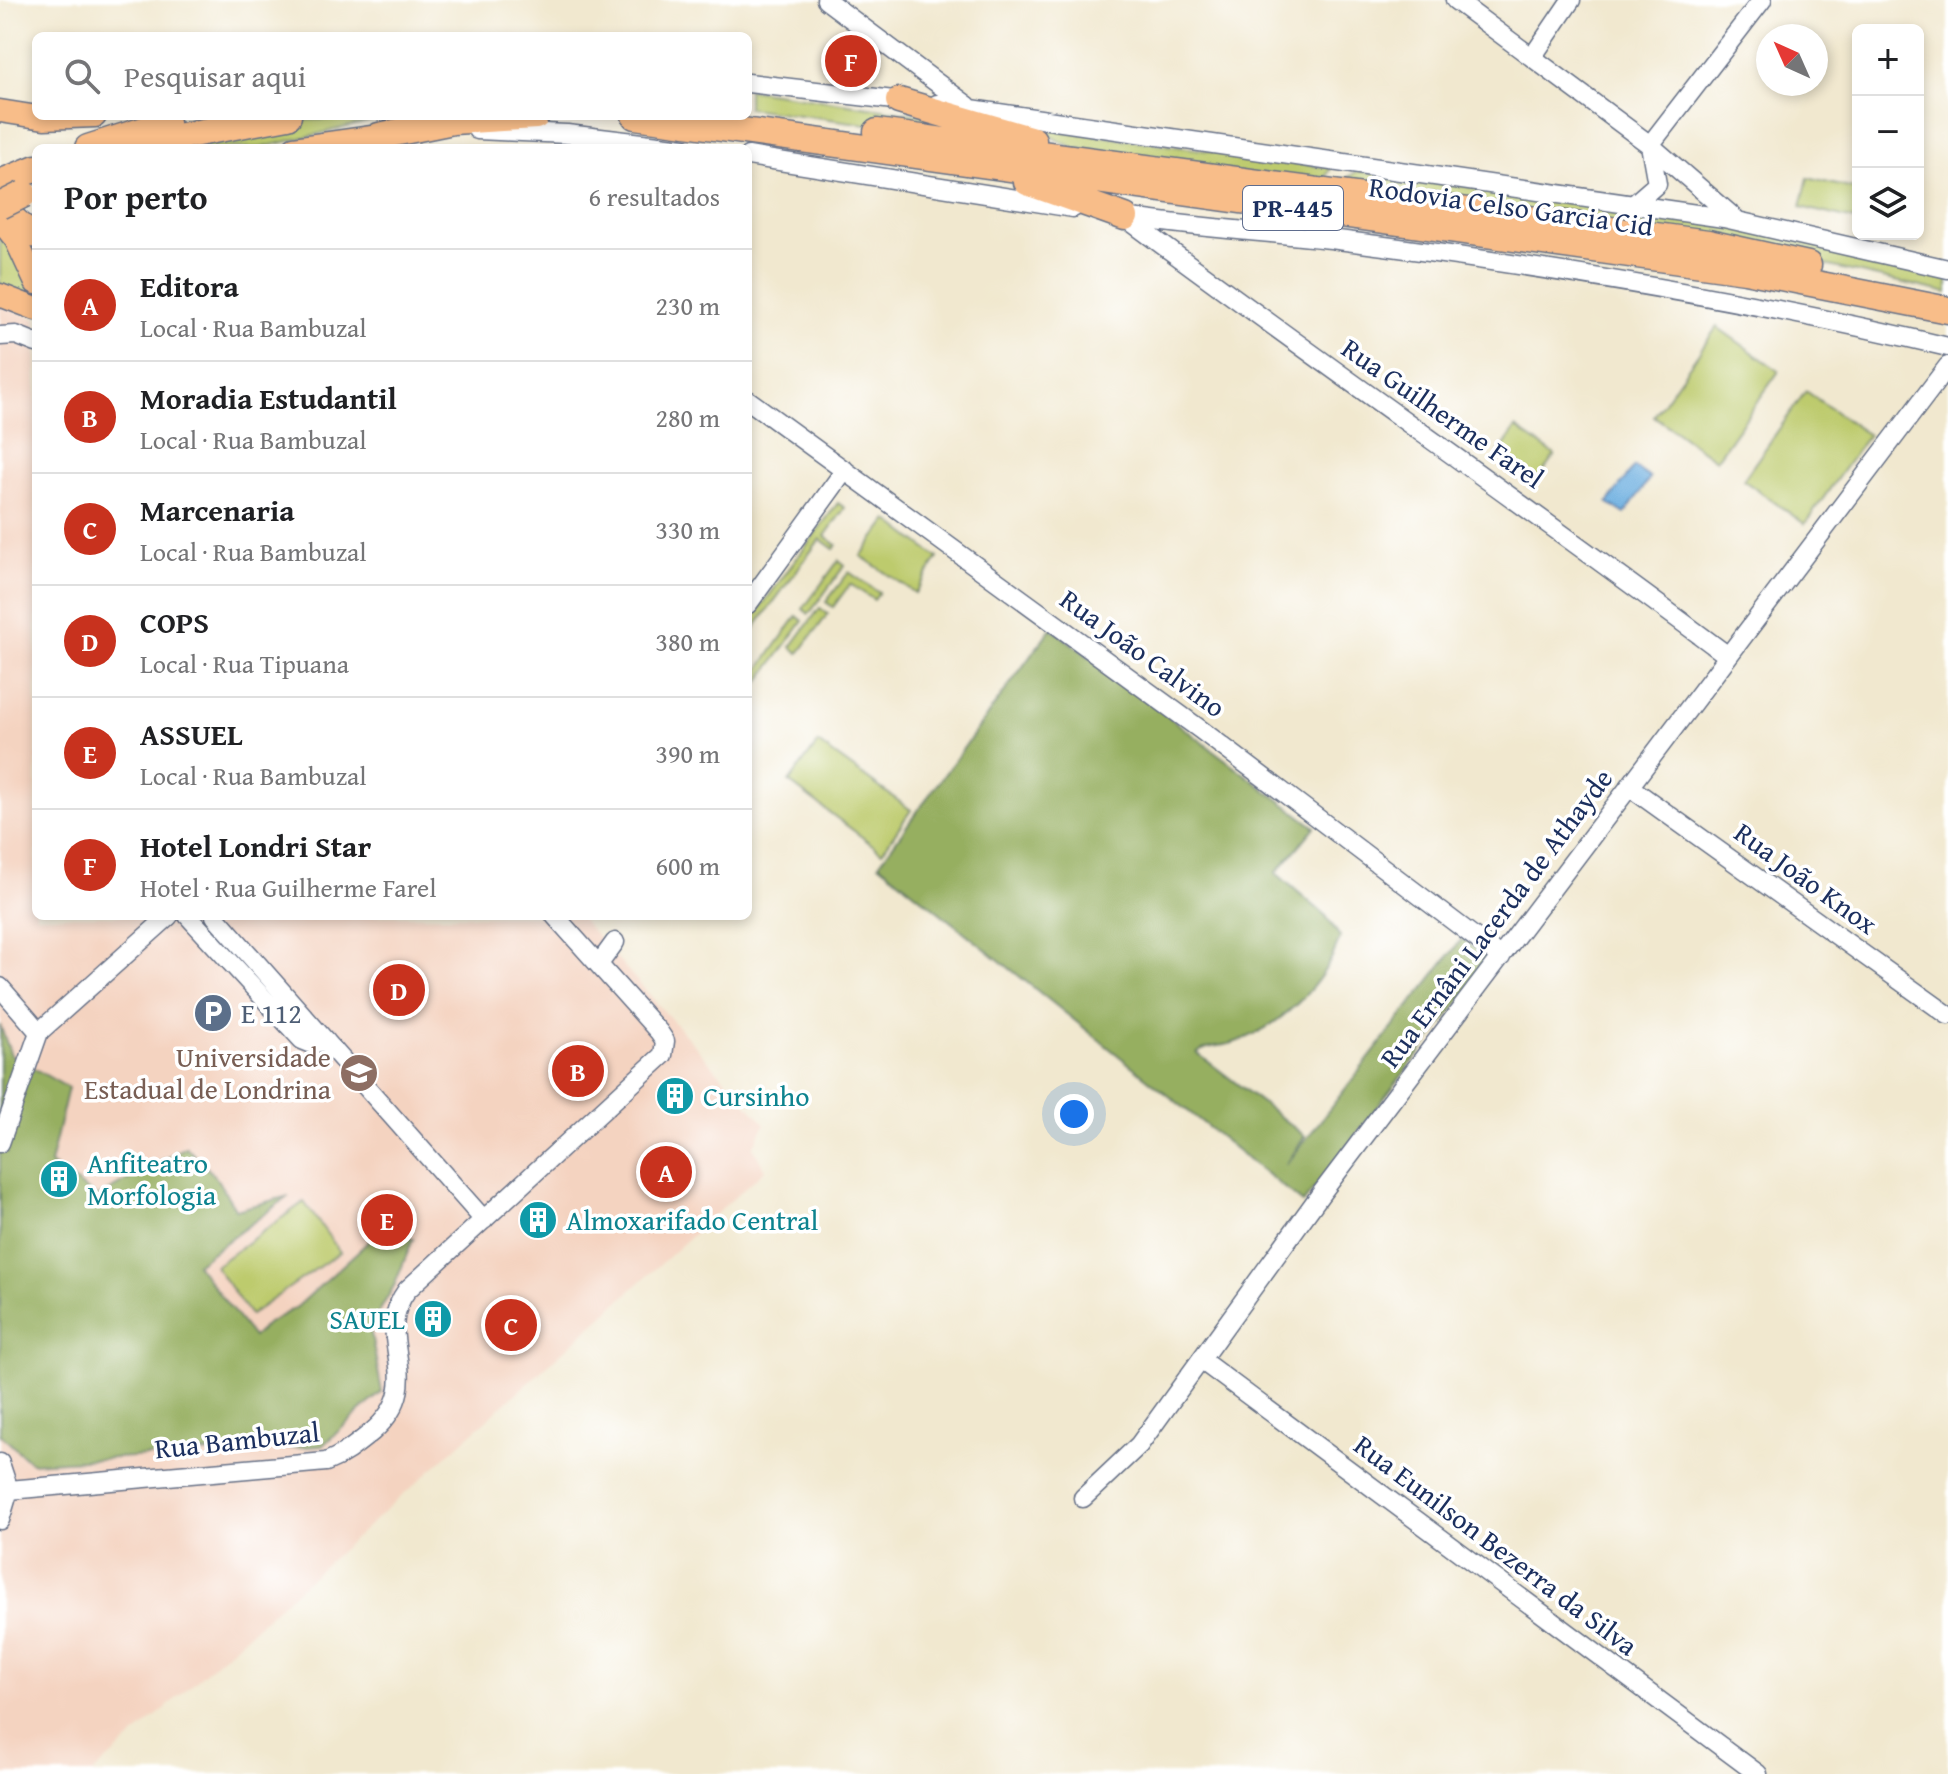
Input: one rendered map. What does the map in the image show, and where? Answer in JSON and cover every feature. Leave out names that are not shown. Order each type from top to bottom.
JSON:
[{"type":"highway","points":[[899,101],[1093,161]]},
{"type":"highway","name":"Rodovia Celso Garcia Cid","points":[[752,116],[1708,243],[1948,296]]},
{"type":"highway","points":[[98,144],[129,132],[180,120]]},
{"type":"highway","points":[[152,144],[267,120]]},
{"type":"highway","points":[[387,142],[453,121],[470,120]]},
{"type":"highway","name":"Rodovia Celso Garcia Cid","points":[[663,120],[1745,270],[1948,310]]},
{"type":"highway","points":[[974,164],[1125,217]]},
{"type":"highway","points":[[11,192],[32,172]]},
{"type":"main road","points":[[0,111],[32,116]]},
{"type":"main road","points":[[356,144],[387,142]]},
{"type":"main road","points":[[11,192],[32,230]]},
{"type":"main road","points":[[0,220],[16,240],[32,274]]},
{"type":"main road","points":[[0,295],[32,307]]},
{"type":"street","points":[[826,0],[968,106]]},
{"type":"street","points":[[1455,0],[1650,145],[1738,221]]},
{"type":"street","points":[[1533,56],[1571,0]]},
{"type":"street","points":[[1634,204],[1657,184],[1650,145],[1762,0]]},
{"type":"street","name":"Rodovia Celso Garcia Cid","points":[[752,83],[968,106],[1634,204],[1738,221],[1948,269]]},
{"type":"street","points":[[387,142],[486,130],[567,134],[640,144]]},
{"type":"street","name":"Rodovia Celso Garcia Cid","points":[[752,157],[1125,217],[1338,240],[1676,289],[1817,316],[1948,347]]},
{"type":"street","name":"Rua Guilherme Farel","points":[[1125,217],[1358,390],[1539,515],[1728,656]]},
{"type":"street","points":[[0,336],[16,335],[32,341]]},
{"type":"street","name":"Rua Ernâni Lacerda de Athayde","points":[[1083,1498],[1139,1445],[1320,1195],[1948,366]]},
{"type":"street","name":"Rua João Calvino","points":[[752,403],[1201,730],[1501,957]]},
{"type":"street","points":[[752,598],[845,470]]},
{"type":"street","name":"Rua João Knox","points":[[1631,788],[1943,1011]]},
{"type":"street","points":[[0,1143],[39,1032],[165,920]]},
{"type":"street","points":[[192,920],[302,1040],[312,1044],[326,1041]]},
{"type":"street","points":[[219,920],[484,1220]]},
{"type":"street","name":"Rua Bambuzal","points":[[9,1490],[308,1464],[338,1458],[385,1420],[400,1395],[394,1318],[400,1299],[663,1055],[665,1041],[559,920]]},
{"type":"street","points":[[599,964],[615,942]]},
{"type":"street","points":[[0,987],[39,1032]]},
{"type":"street","points":[[1943,1011],[1948,991]]},
{"type":"street","name":"Rua Eunilson Bezerra da Silva","points":[[1201,1360],[1758,1774]]},
{"type":"street","points":[[0,1463],[9,1490],[0,1520]]},
{"type":"shaded area","name":"Universidade Estadual de Londrina","points":[[0,305],[32,317],[32,920],[583,920],[765,1124],[753,1147],[765,1170],[92,1774],[0,1774]]},
{"type":"green space","points":[[752,90],[936,117],[1042,148],[752,109]]},
{"type":"green space","points":[[308,120],[376,120],[277,144],[201,144]]},
{"type":"green space","points":[[1029,126],[1331,168],[1321,185],[1074,148]]},
{"type":"green space","points":[[1357,171],[1610,207],[1778,236],[1919,270],[1919,275],[1922,271],[1948,275],[1948,293],[1742,246],[1340,183]]},
{"type":"green space","points":[[1808,178],[1852,189],[1852,220],[1801,207]]},
{"type":"green space","points":[[0,229],[30,283],[32,298],[0,288]]},
{"type":"green space","points":[[1717,327],[1779,371],[1716,460],[1654,416]]},
{"type":"green space","points":[[1806,391],[1868,435],[1805,524],[1743,480]]},
{"type":"green space","points":[[1516,428],[1555,455],[1538,479],[1499,453]]},
{"type":"green space","points":[[838,503],[845,508],[825,536],[837,545],[834,549],[820,539],[752,632],[752,619]]},
{"type":"green space","points":[[888,520],[938,558],[915,593],[861,556]]},
{"type":"green space","points":[[839,560],[845,565],[809,614],[803,609]]},
{"type":"green space","points":[[849,572],[879,593],[874,600],[850,584],[833,607],[826,602]]},
{"type":"green space","points":[[820,608],[828,614],[799,653],[791,647]]},
{"type":"green space","points":[[797,616],[803,621],[756,686],[752,683],[752,665],[759,669]]},
{"type":"green space","points":[[1051,628],[1315,827],[1276,873],[1326,916],[1340,937],[1333,955],[1312,987],[1284,1015],[1251,1036],[1197,1053],[1305,1136],[1286,1165],[1462,939],[1491,961],[1303,1203],[879,864]]},
{"type":"green space","points":[[818,743],[911,810],[882,852],[789,782]]},
{"type":"green space","points":[[0,1025],[11,1055],[68,1088],[50,1164],[97,1197],[186,1147],[215,1176],[236,1210],[289,1196],[196,1264],[253,1337],[268,1323],[297,1307],[380,1231],[413,1239],[395,1284],[370,1328],[382,1392],[322,1446],[31,1463],[0,1434]]},
{"type":"green space","points":[[304,1202],[340,1252],[250,1315],[215,1266]]},
{"type":"water","points":[[1634,467],[1650,478],[1625,514],[1608,503]]},
{"type":"place","name":"Hotel Londri Star","points":[[851,61]]},
{"type":"place","name":"COPS","points":[[399,990]]},
{"type":"place","name":"E 112","points":[[213,1013]]},
{"type":"place","name":"Moradia Estudantil","points":[[578,1071]]},
{"type":"place","name":"Universidade Estadual de Londrina","points":[[359,1073]]},
{"type":"place","name":"Cursinho","points":[[675,1096]]},
{"type":"place","name":"Editora","points":[[666,1172]]},
{"type":"place","name":"Anfiteatro Morfologia","points":[[59,1179]]},
{"type":"place","name":"ASSUEL","points":[[387,1220]]},
{"type":"place","name":"Almoxarifado Central","points":[[538,1220]]},
{"type":"place","name":"SAUEL","points":[[433,1319]]},
{"type":"place","name":"Marcenaria","points":[[511,1325]]}]
